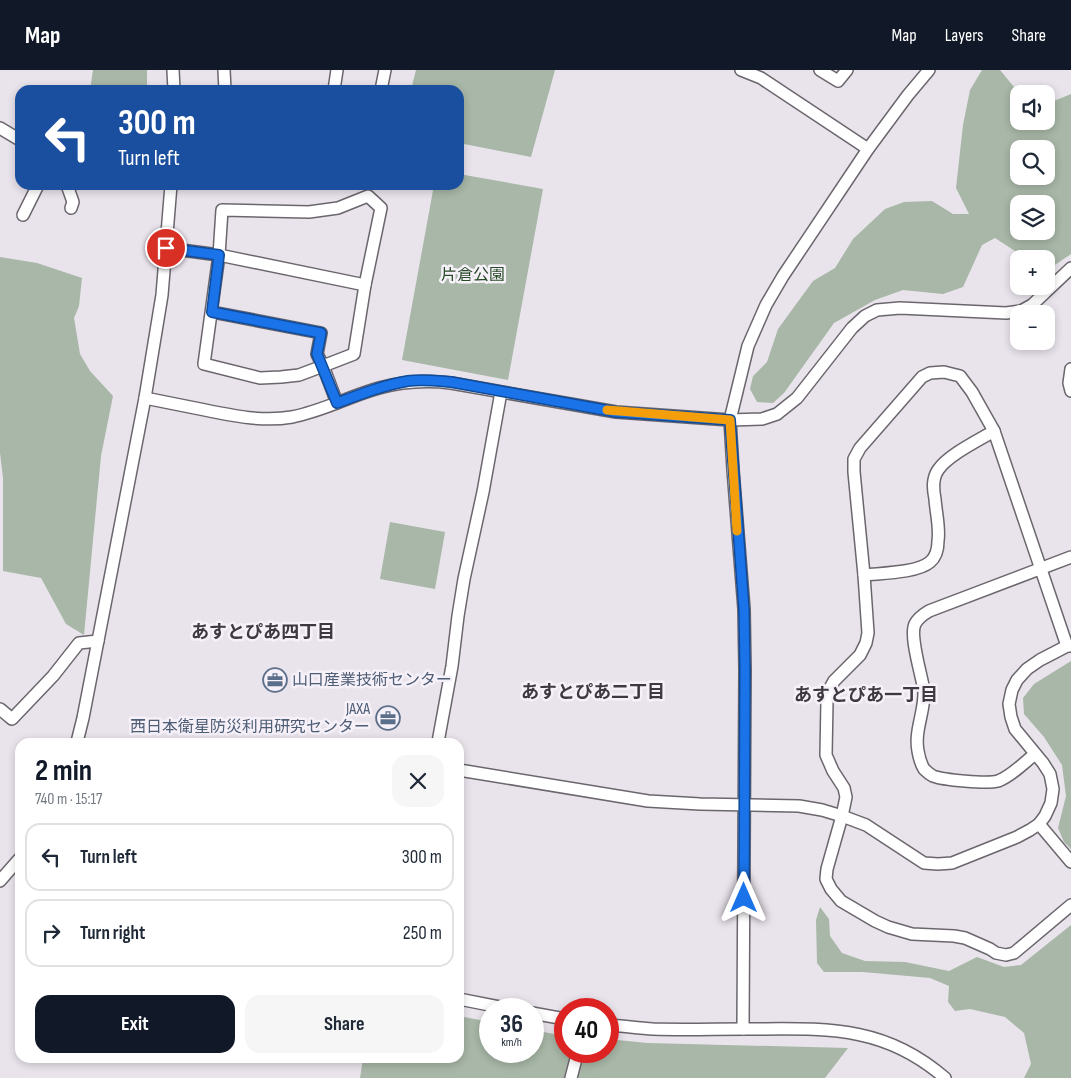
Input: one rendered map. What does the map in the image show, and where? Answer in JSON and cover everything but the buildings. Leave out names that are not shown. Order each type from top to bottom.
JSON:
[{"type":"street","points":[[173,70],[174,85]]},
{"type":"street","points":[[224,70],[225,85]]},
{"type":"street","points":[[335,85],[337,70]]},
{"type":"street","points":[[383,85],[386,70]]},
{"type":"street","points":[[741,70],[762,74],[868,149]]},
{"type":"street","points":[[820,70],[838,81],[847,70]]},
{"type":"street","points":[[743,1029],[744,609],[730,420],[748,346],[766,305],[783,276],[868,149],[929,70]]},
{"type":"street","points":[[0,128],[15,137]]},
{"type":"street","points":[[23,215],[36,190]]},
{"type":"street","points":[[69,190],[73,202],[72,208]]},
{"type":"street","points":[[78,738],[145,398],[162,295],[171,190]]},
{"type":"street","points":[[368,196],[382,208],[365,285],[354,354],[299,375],[281,377],[260,378],[204,364],[219,255],[222,210],[309,212],[338,208],[368,196]]},
{"type":"street","points":[[166,248],[219,255],[365,285]]},
{"type":"street","points":[[145,398],[234,416],[273,419],[312,412],[379,388],[416,381],[436,381],[451,382],[616,412],[730,420],[762,419],[777,414],[797,398],[852,328],[865,316],[878,310],[900,308],[1006,313],[1021,311],[1032,305],[1071,268]]},
{"type":"street","points":[[212,312],[321,333],[317,354],[337,403]]},
{"type":"street","points":[[1071,369],[1069,383],[1071,391]]},
{"type":"street","points":[[464,771],[648,802],[798,806],[822,810],[842,816],[866,825],[924,863],[952,863],[1017,837],[1039,824],[1051,803],[1053,789],[1050,774],[1015,729],[1011,718],[1012,690],[1017,680],[1027,669],[1040,660],[1069,646],[1040,569],[994,431],[972,392],[960,376],[944,372],[930,373],[922,377],[860,448],[854,459],[868,633],[860,655],[834,681],[829,690],[827,701],[826,755],[833,772],[844,788],[846,797],[842,816],[827,869],[826,879],[830,888],[841,900],[888,928],[912,934],[965,938],[990,949],[996,954],[1006,955],[1014,953],[1071,905]]},
{"type":"street","points":[[439,738],[452,666],[464,579],[483,492],[501,392]]},
{"type":"street","points":[[864,575],[913,570],[932,561],[939,539],[933,488],[935,476],[939,468],[950,458],[994,431]]},
{"type":"street","points":[[1035,754],[1014,771],[998,780],[987,782],[934,776],[925,770],[920,761],[916,742],[924,693],[913,632],[914,624],[929,611],[1071,557]]},
{"type":"street","points":[[0,709],[12,719],[53,676],[79,643],[98,641]]},
{"type":"street","points":[[1039,824],[1071,862]]},
{"type":"street","points":[[0,882],[15,864]]},
{"type":"street","points":[[464,1000],[479,1003]]},
{"type":"street","points":[[619,1026],[652,1029],[824,1029],[856,1034],[897,1046],[916,1056],[945,1078]]},
{"type":"street","points":[[571,1078],[575,1063]]},
{"type":"green space","points":[[93,70],[147,70],[147,85],[91,85]]},
{"type":"green space","points":[[416,70],[555,70],[531,157],[464,144],[464,85],[412,85]]},
{"type":"green space","points":[[982,70],[1000,70],[1012,85],[1010,85],[1010,130],[1055,130],[1055,101],[1071,94],[1071,254],[1055,265],[1055,250],[1013,250],[995,238],[982,245],[963,287],[943,294],[903,290],[875,300],[834,323],[784,393],[773,403],[757,402],[750,389],[753,376],[767,362],[778,329],[813,281],[835,268],[853,239],[885,209],[904,202],[932,201],[953,214],[969,214],[956,188],[963,125],[970,90]]},
{"type":"green space","name":"片倉公園","points":[[464,175],[543,189],[508,380],[402,360],[433,190],[464,190]]},
{"type":"green space","points":[[0,257],[37,263],[82,278],[79,306],[74,318],[80,354],[90,371],[113,396],[101,456],[84,635],[66,624],[41,578],[3,571],[3,478],[0,453]]},
{"type":"green space","points":[[390,522],[445,532],[435,589],[380,579]]},
{"type":"green space","points":[[1071,661],[1071,849],[1064,842],[1058,828],[1066,796],[1062,765],[1044,737],[1024,714],[1023,698],[1034,684]]},
{"type":"green space","points":[[820,907],[829,919],[830,936],[842,953],[865,961],[905,962],[949,971],[977,957],[1004,967],[1021,965],[1071,925],[1071,1078],[1024,1078],[1031,1064],[1024,1033],[1005,1017],[970,1009],[955,1011],[948,1002],[949,986],[930,978],[863,972],[824,972],[817,963],[816,920]]},
{"type":"green space","points":[[464,1017],[479,1020],[479,1063],[544,1063],[544,1032],[554,1034],[554,1063],[619,1063],[619,1040],[647,1043],[848,1048],[825,1078],[360,1078],[362,1063],[464,1063]]},
{"type":"slow traffic","points":[[607,410],[730,420],[737,531]]},
{"type":"place","name":"山口産業技術センター","points":[[275,680]]},
{"type":"place","name":"JAXA 西日本衛星防災利用研究センター","points":[[388,718]]},
{"type":"district","name":"あすとぴあ四丁目","points":[[263,632]]},
{"type":"district","name":"あすとぴあ二丁目","points":[[593,692]]},
{"type":"district","name":"あすとぴあ一丁目","points":[[866,695]]},
{"type":"route","points":[[166,248],[219,255],[212,312],[321,333],[317,354],[337,403],[379,388],[409,381],[423,380],[451,382],[616,412],[730,420],[744,609],[744,898]]}]
